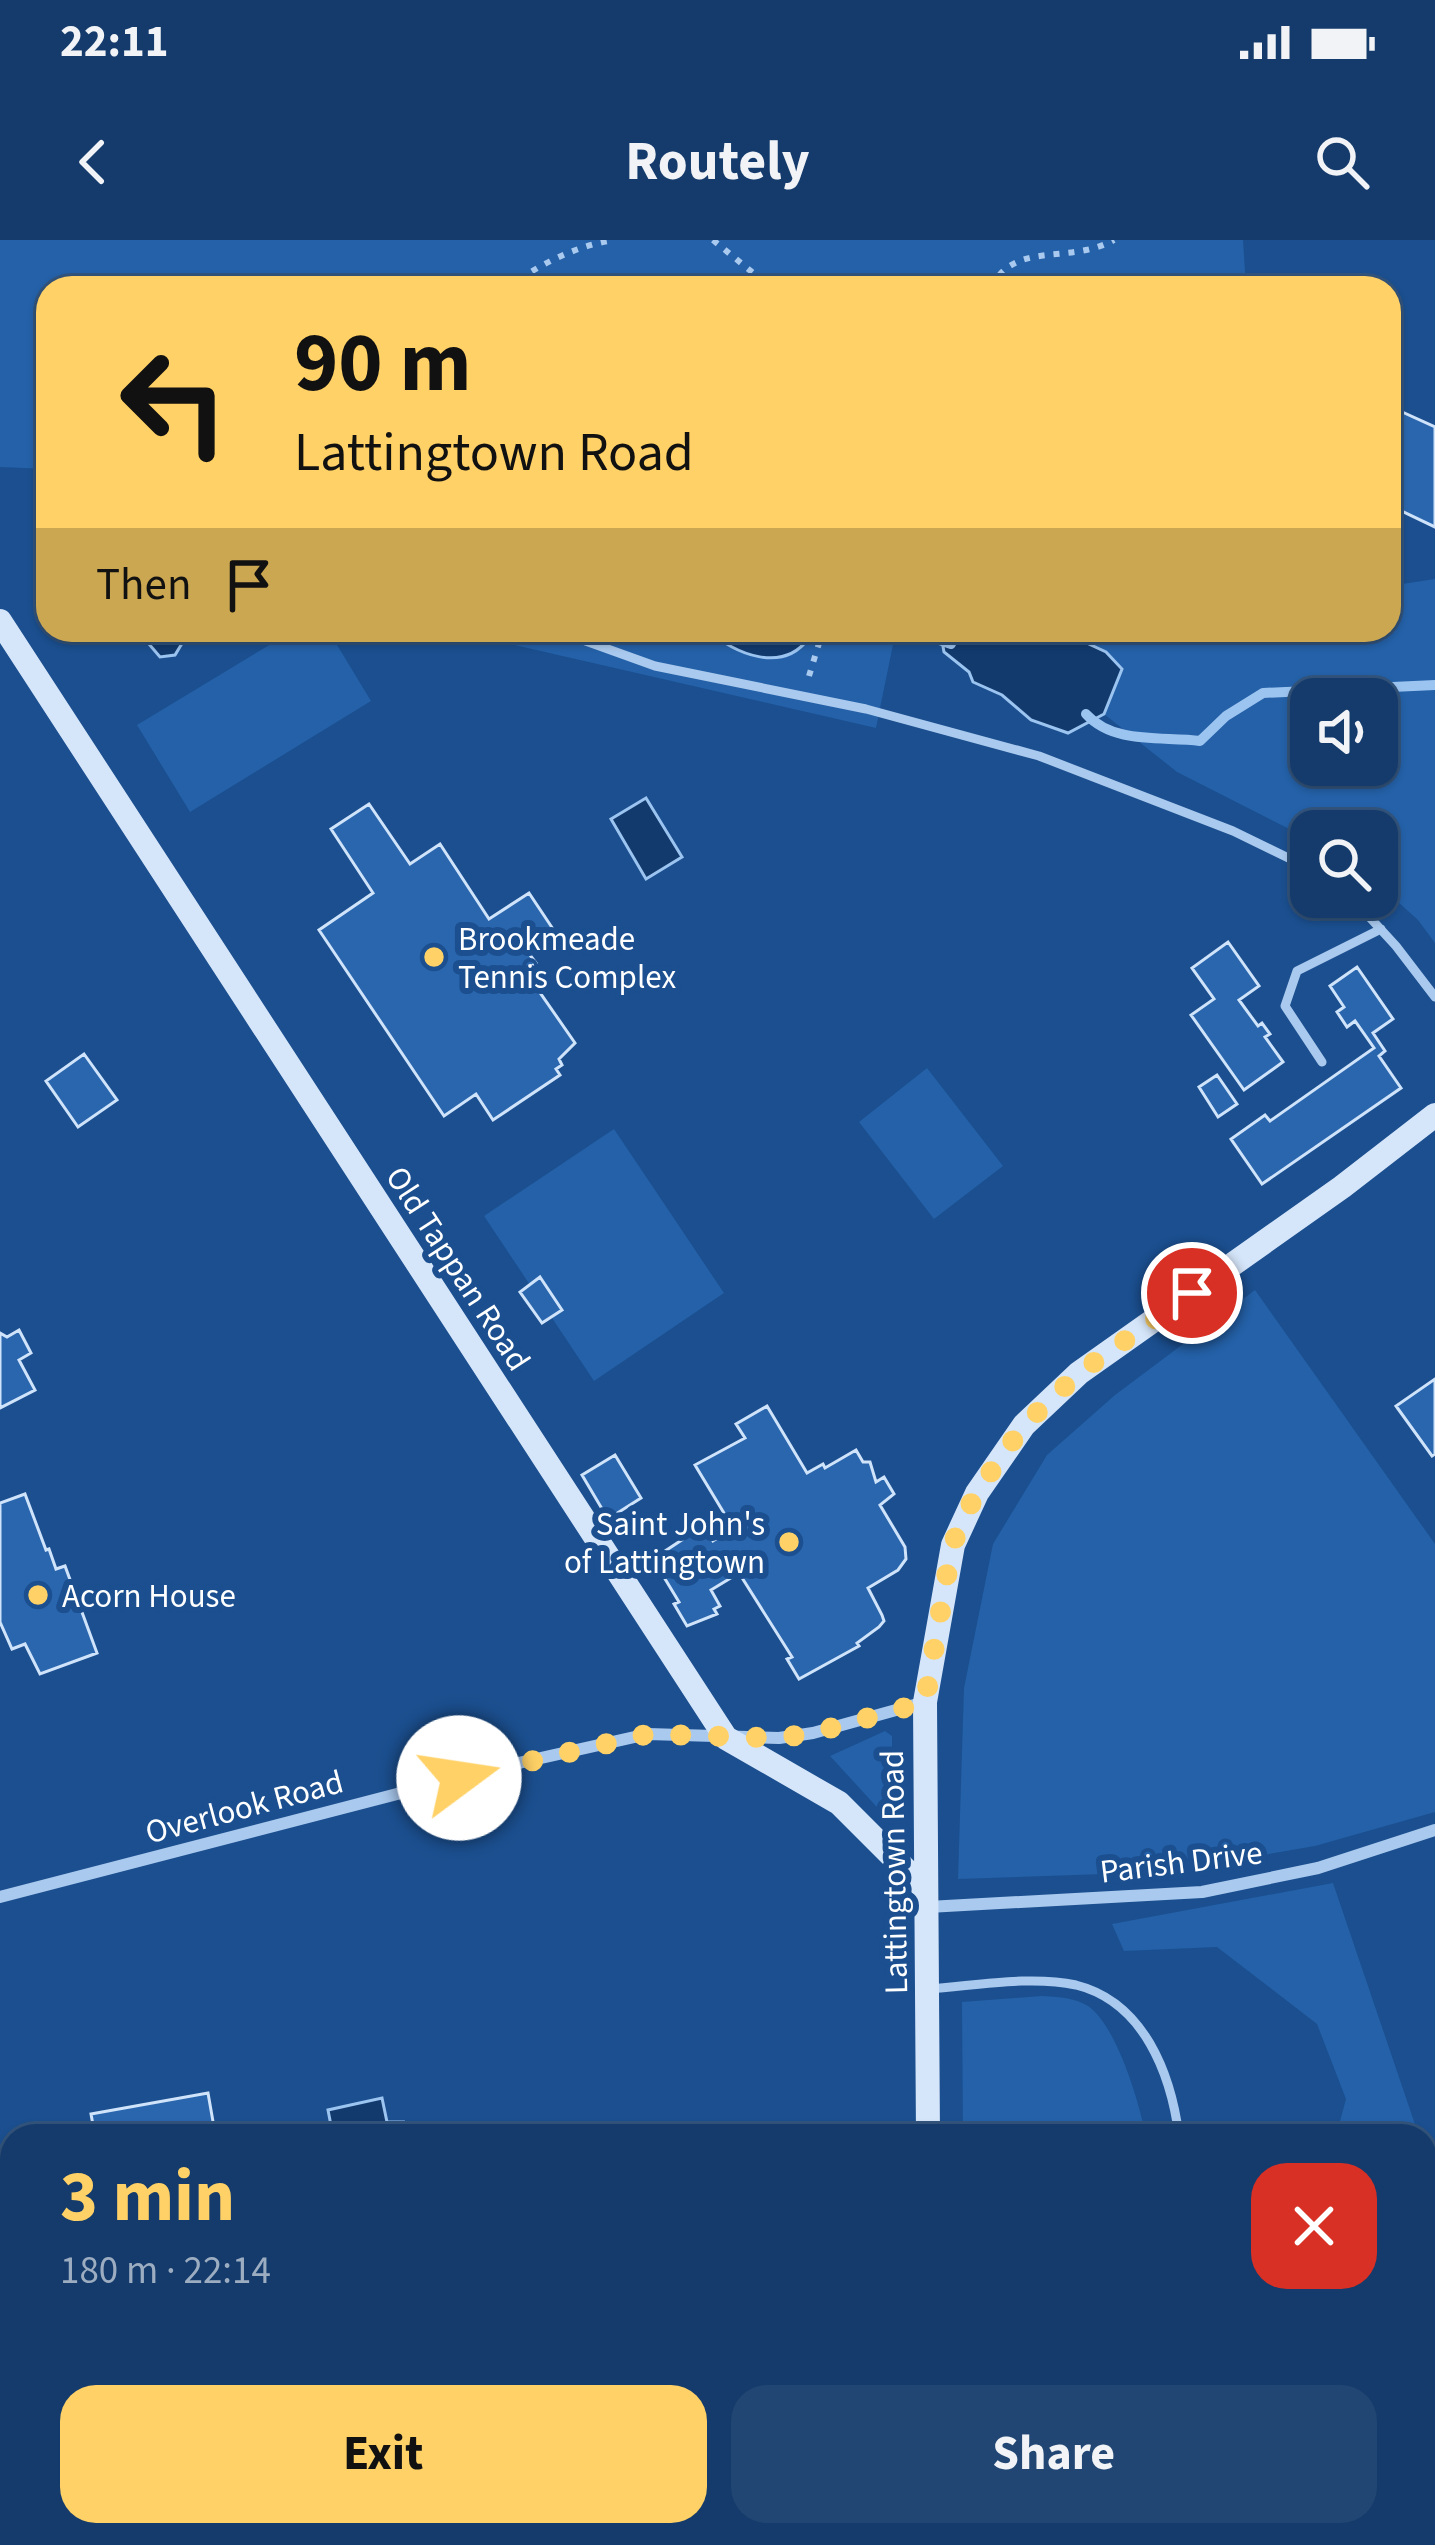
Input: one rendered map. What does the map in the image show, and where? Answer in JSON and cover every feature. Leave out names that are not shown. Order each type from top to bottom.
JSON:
[{"type":"street","name":"Old Tappan Road","points":[[0,621],[726,1738],[839,1803],[927,1898]]},
{"type":"street","name":"Lattingtown Road","points":[[928,2124],[925,1702],[952,1545],[976,1493],[1024,1425],[1079,1373],[1342,1187],[1435,1115]]},
{"type":"street","name":"Overlook Road","points":[[0,1897],[505,1766],[648,1734],[726,1738],[813,1733],[925,1702]]},
{"type":"street","name":"Parish Drive","points":[[927,1898],[1202,1892],[1318,1868],[1435,1830]]},
{"type":"lane","points":[[588,642],[655,666],[866,709],[1039,756],[1233,831],[1290,859]]},
{"type":"lane","points":[[1372,918],[1435,998]]},
{"type":"lane","points":[[1322,1061],[1285,1006],[1297,971],[1381,928]]},
{"type":"lane","points":[[928,1989],[1076,1985],[1106,1998],[1130,2015],[1153,2044],[1176,2124]]},
{"type":"path","points":[[523,276],[596,243],[614,240]]},
{"type":"path","points":[[713,240],[756,276]]},
{"type":"path","points":[[998,276],[1020,251],[1038,245],[1095,248],[1114,240]]},
{"type":"path","points":[[802,697],[819,642]]},
{"type":"shaded area","points":[[0,240],[1243,240],[1245,276],[36,276],[36,468],[0,467]]},
{"type":"shaded area","points":[[1435,579],[1435,943],[1398,902],[1398,810],[1290,810],[1290,829],[1177,772],[1104,714],[1122,670],[1053,642],[1401,642],[1401,584]]},
{"type":"shaded area","points":[[147,642],[183,642],[175,655],[160,657]]},
{"type":"shaded area","points":[[274,642],[335,642],[371,701],[190,812],[137,725]]},
{"type":"shaded area","points":[[502,642],[894,642],[876,728]]},
{"type":"shaded area","points":[[724,642],[805,642],[772,658]]},
{"type":"shaded area","points":[[942,642],[1084,642],[1106,652],[1122,669],[1104,714],[1068,733],[1031,720],[1002,695],[973,682],[969,672],[944,652]]},
{"type":"shaded area","points":[[646,798],[682,857],[646,879],[611,819]]},
{"type":"shaded area","points":[[927,1068],[1003,1166],[934,1219],[859,1122]]},
{"type":"shaded area","points":[[614,1129],[724,1293],[594,1381],[484,1216]]},
{"type":"shaded area","points":[[1255,1290],[1435,1544],[1435,1812],[1315,1846],[1166,1872],[958,1879],[964,1688],[993,1544],[1047,1455],[1115,1395]]},
{"type":"shaded area","points":[[885,1731],[892,1736],[892,1813],[886,1817],[830,1756]]},
{"type":"shaded area","points":[[1333,1883],[1415,2124],[1339,2124],[1346,2099],[1317,2024],[1217,1947],[1124,1951],[1112,1924]]},
{"type":"shaded area","points":[[1041,1996],[1088,2006],[1108,2030],[1125,2066],[1143,2124],[963,2124],[962,2002]]},
{"type":"shaded area","points":[[382,2098],[387,2122],[406,2124],[331,2124],[328,2110]]},
{"type":"building","points":[[1401,411],[1435,427],[1435,527],[1401,511]]},
{"type":"building","name":"Brookmeade Tennis Complex","points":[[369,804],[410,864],[440,844],[489,919],[529,893],[555,932],[527,951],[536,963],[525,971],[575,1043],[559,1059],[562,1065],[556,1069],[560,1075],[493,1120],[476,1094],[444,1116],[319,930],[373,893],[331,829]]},
{"type":"building","points":[[1228,942],[1259,986],[1239,1000],[1270,1034],[1265,1037],[1283,1062],[1244,1090],[1191,1015],[1214,999],[1192,968]]},
{"type":"building","points":[[1357,967],[1393,1019],[1373,1033],[1385,1051],[1379,1056],[1401,1088],[1262,1184],[1231,1139],[1265,1115],[1270,1121],[1374,1048],[1355,1021],[1347,1027],[1337,1012],[1344,1007],[1330,986]]},
{"type":"building","points":[[84,1054],[117,1100],[78,1127],[46,1081]]},
{"type":"building","points":[[1217,1075],[1237,1104],[1218,1117],[1199,1087]]},
{"type":"building","points":[[540,1277],[562,1310],[542,1323],[520,1292]]},
{"type":"building","points":[[19,1330],[31,1353],[19,1360],[35,1390],[0,1408],[0,1333],[7,1337]]},
{"type":"building","points":[[1435,1379],[1435,1454],[1432,1456],[1396,1406]]},
{"type":"building","name":"Saint John's of Lattingtown","points":[[767,1406],[807,1473],[856,1450],[863,1462],[870,1462],[876,1482],[884,1477],[894,1494],[880,1505],[905,1547],[906,1559],[898,1570],[868,1588],[884,1621],[859,1646],[799,1679],[787,1659],[792,1657],[739,1573],[711,1590],[720,1606],[714,1609],[717,1614],[687,1626],[674,1604],[679,1602],[653,1559],[700,1528],[705,1527],[713,1541],[733,1528],[695,1465],[745,1438],[736,1424]]},
{"type":"building","points":[[615,1455],[641,1498],[608,1519],[582,1475]]},
{"type":"building","name":"Acorn House","points":[[25,1494],[56,1569],[65,1566],[97,1653],[40,1674],[25,1644],[12,1649],[0,1622],[0,1503]]},
{"type":"building","points":[[208,2093],[213,2124],[93,2124],[91,2114]]},
{"type":"waterway","points":[[945,642],[951,644]]},
{"type":"waterway","points":[[1086,714],[1125,735],[1200,741],[1226,716],[1263,693],[1435,685]]},
{"type":"place","name":"Brookmeade Tennis Complex","points":[[434,957]]},
{"type":"place","name":"Saint John's of Lattingtown","points":[[789,1542]]},
{"type":"place","name":"Acorn House","points":[[38,1595]]},
{"type":"route","points":[[459,1778],[648,1734],[778,1738],[925,1702],[952,1545],[976,1493],[1024,1425],[1079,1373],[1192,1293]]}]
